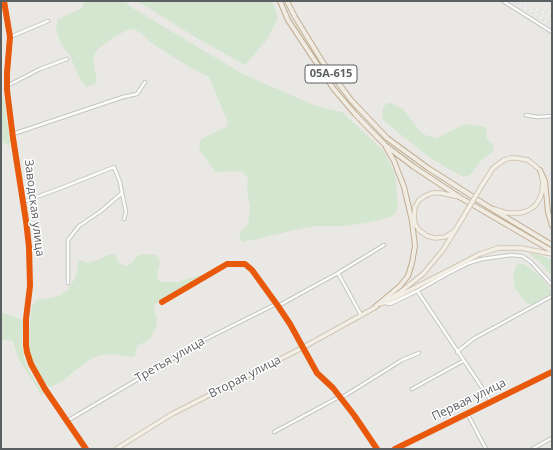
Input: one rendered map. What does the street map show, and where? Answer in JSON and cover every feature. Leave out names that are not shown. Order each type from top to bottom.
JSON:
[{"type":"highway","name":"05А-615","points":[[280,1],[288,20],[333,88],[355,114],[385,145],[414,168],[552,253]]},
{"type":"highway","name":"05А-615","points":[[287,1],[322,61],[351,100],[387,138],[428,168],[552,245]]},
{"type":"highway","points":[[375,307],[400,286],[408,276],[415,246],[412,221],[404,187],[394,161],[385,145]]},
{"type":"highway","points":[[540,170],[545,181],[548,212],[552,226]]},
{"type":"main road","points":[[375,307],[399,293],[423,274],[443,250],[494,168],[510,158],[516,158],[528,160],[540,170],[542,193],[535,206],[520,213],[507,213],[489,207]]},
{"type":"main road","points":[[454,232],[445,237],[435,238],[427,236],[419,230],[415,224],[415,207],[424,196],[432,193],[441,193],[461,198]]},
{"type":"main road","points":[[375,307],[385,304],[480,254],[498,248],[521,248],[552,253]]},
{"type":"main road","name":"Вторая улица","points":[[116,449],[172,414],[302,348],[375,307]]},
{"type":"street","name":"Заводская улица","points":[[4,1],[10,37],[7,57],[7,86],[28,240],[30,275],[26,331],[28,359],[66,421],[86,449]]},
{"type":"street","points":[[503,1],[552,32]]},
{"type":"street","points":[[10,37],[48,21]]},
{"type":"street","points":[[7,86],[40,69],[67,59]]},
{"type":"street","points":[[13,134],[123,97],[137,94],[146,82]]},
{"type":"street","points":[[526,115],[538,117],[552,116]]},
{"type":"street","points":[[23,202],[114,167],[120,182],[126,212],[124,219]]},
{"type":"street","points":[[68,283],[68,240],[79,226],[101,211],[122,193]]},
{"type":"street","name":"Третья улица","points":[[66,421],[206,339],[277,305],[338,273],[384,245]]},
{"type":"street","points":[[385,304],[390,304],[417,291],[469,263],[482,259],[511,255],[522,256],[531,262],[552,285]]},
{"type":"street","points":[[162,302],[227,264],[245,264],[252,270],[290,324],[317,373],[354,414],[377,449]]},
{"type":"street","points":[[338,273],[361,316]]},
{"type":"street","points":[[417,291],[491,401]]},
{"type":"street","points":[[457,352],[473,339],[552,296]]},
{"type":"street","points":[[274,432],[340,398],[402,360],[419,353]]},
{"type":"street","points":[[412,389],[463,361]]},
{"type":"street","name":"Первая улица","points":[[395,449],[552,372]]},
{"type":"street","points":[[467,413],[486,449]]},
{"type":"street","points":[[532,449],[552,438]]},
{"type":"green space","points":[[84,1],[124,1],[131,7],[243,74],[309,103],[342,112],[383,150],[395,173],[398,205],[395,214],[390,217],[371,222],[346,226],[316,226],[243,242],[239,235],[248,225],[250,207],[247,191],[248,178],[243,172],[229,171],[216,173],[200,151],[199,145],[201,139],[226,127],[228,123],[209,77],[189,67],[150,42],[140,32],[132,29],[127,30],[111,39],[97,50],[93,57],[97,81],[95,84],[86,87],[79,77],[70,56],[61,44],[56,29],[58,19],[82,8]]},
{"type":"green space","points":[[137,1],[272,1],[278,18],[266,41],[245,65],[200,40]]},
{"type":"green space","points":[[1,95],[4,99],[10,141],[9,146],[1,141]]},
{"type":"green space","points":[[390,103],[403,109],[420,131],[425,135],[436,138],[465,124],[486,127],[487,139],[493,145],[494,151],[481,161],[470,175],[465,177],[461,176],[429,157],[385,122],[382,118],[383,108],[386,104]]},
{"type":"green space","points":[[531,253],[552,260],[552,277],[539,261],[530,255]]},
{"type":"green space","points":[[111,254],[116,256],[118,262],[126,266],[131,264],[137,256],[142,254],[156,255],[159,258],[160,264],[157,276],[158,280],[161,282],[178,282],[200,275],[200,277],[159,301],[154,306],[157,325],[150,339],[137,346],[135,356],[131,357],[113,354],[101,355],[91,359],[62,382],[51,387],[47,386],[31,358],[29,335],[31,310],[33,304],[37,300],[59,296],[68,289],[75,278],[78,261],[80,260],[87,263],[92,262]]},
{"type":"green space","points":[[524,264],[543,279],[551,290],[551,294],[532,304],[527,304],[515,288],[513,278],[516,265]]},
{"type":"green space","points":[[4,313],[23,321],[22,346],[24,357],[27,367],[43,393],[42,396],[18,358],[13,341],[1,339],[1,314]]},
{"type":"railway","points":[[514,1],[552,25]]},
{"type":"railway","points":[[536,9],[552,16]]},
{"type":"cycle path","points":[[4,1],[10,37],[7,90],[29,247],[30,286],[26,319],[27,352],[31,364],[45,389],[86,449]]},
{"type":"cycle path","points":[[162,302],[227,264],[245,264],[252,270],[290,324],[317,373],[333,388],[354,415],[377,449]]},
{"type":"cycle path","points":[[395,449],[552,372]]}]
